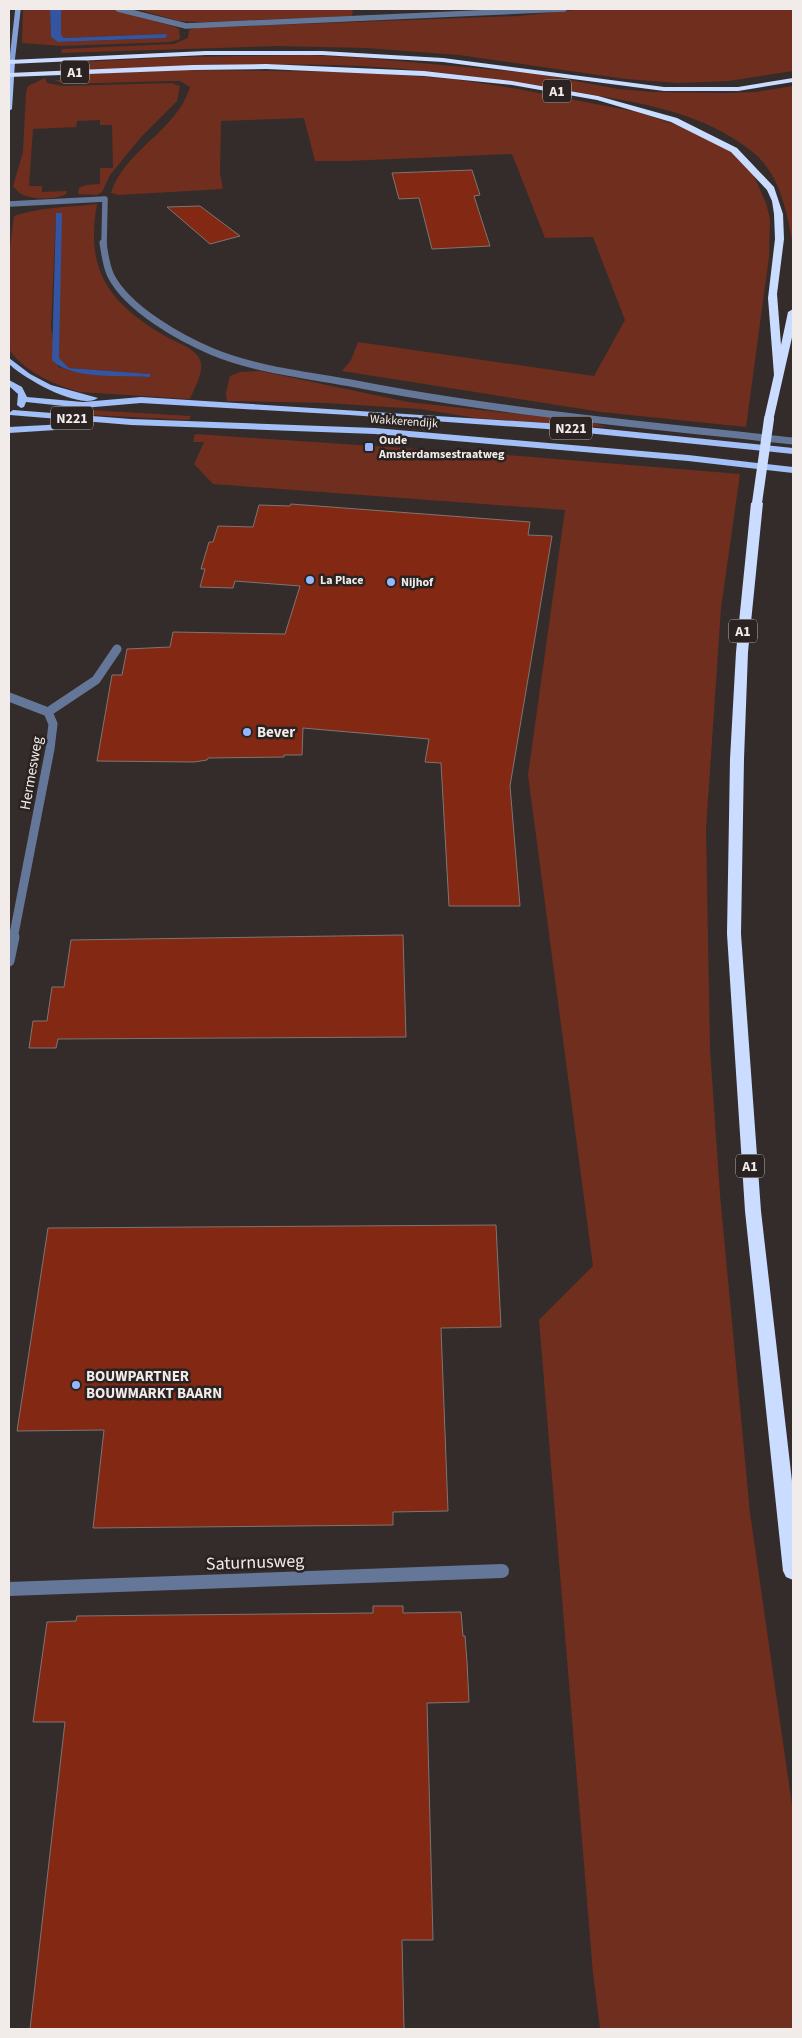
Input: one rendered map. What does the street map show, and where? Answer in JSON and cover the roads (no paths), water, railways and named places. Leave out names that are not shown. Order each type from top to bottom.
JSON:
[{"type":"highway","name":"A1","points":[[11,62],[206,53],[322,53],[443,60],[664,89],[738,89],[793,80]]},
{"type":"highway","name":"A1","points":[[10,75],[227,66],[383,70],[480,79],[578,95],[636,108],[684,124],[722,142],[745,158],[761,174],[771,189],[776,202],[780,233],[778,264],[772,292],[778,374]]},
{"type":"highway","name":"A1","points":[[793,312],[769,419],[757,503],[742,652],[737,759],[734,934],[753,1211],[793,1571]]},
{"type":"main road","points":[[9,108],[11,62],[18,9]]},
{"type":"main road","name":"N221","points":[[9,360],[20,370],[62,393],[87,397],[141,400]]},
{"type":"main road","points":[[9,383],[20,390],[24,399]]},
{"type":"main road","name":"N221","points":[[11,414],[21,406],[24,399]]},
{"type":"main road","name":"Wakkerendijk","points":[[24,399],[83,405],[141,400],[547,426],[793,451]]},
{"type":"main road","name":"Wakkerendijk","points":[[11,414],[131,422],[392,433],[540,444],[793,470]]},
{"type":"main road","name":"N221","points":[[9,430],[131,422]]},
{"type":"street","points":[[118,9],[186,26],[474,15],[564,9]]},
{"type":"street","name":"Wakkerendijk","points":[[9,204],[105,199],[104,245],[110,270],[117,284],[153,318],[173,332],[200,347],[240,361],[370,388],[484,406],[793,440]]},
{"type":"street","points":[[9,697],[18,698],[48,712],[96,680],[117,649]]},
{"type":"street","name":"Hermesweg","points":[[9,962],[50,749],[53,724],[48,712]]},
{"type":"street","name":"Saturnusweg","points":[[9,1589],[502,1571]]},
{"type":"water","points":[[50,9],[61,9],[61,35],[64,38],[165,34],[168,36],[164,38],[58,42],[51,37]]},
{"type":"water","points":[[56,213],[62,213],[59,358],[69,368],[150,374],[150,377],[84,374],[71,371],[52,360]]},
{"type":"place","name":"Oude Amsterdamsestraatweg","points":[[369,447]]},
{"type":"place","name":"La Place","points":[[310,580]]},
{"type":"place","name":"Nijhof","points":[[391,582]]},
{"type":"place","name":"Bever","points":[[247,732]]},
{"type":"place","name":"BOUWPARTNER BOUWMARKT BAARN","points":[[76,1385]]}]
